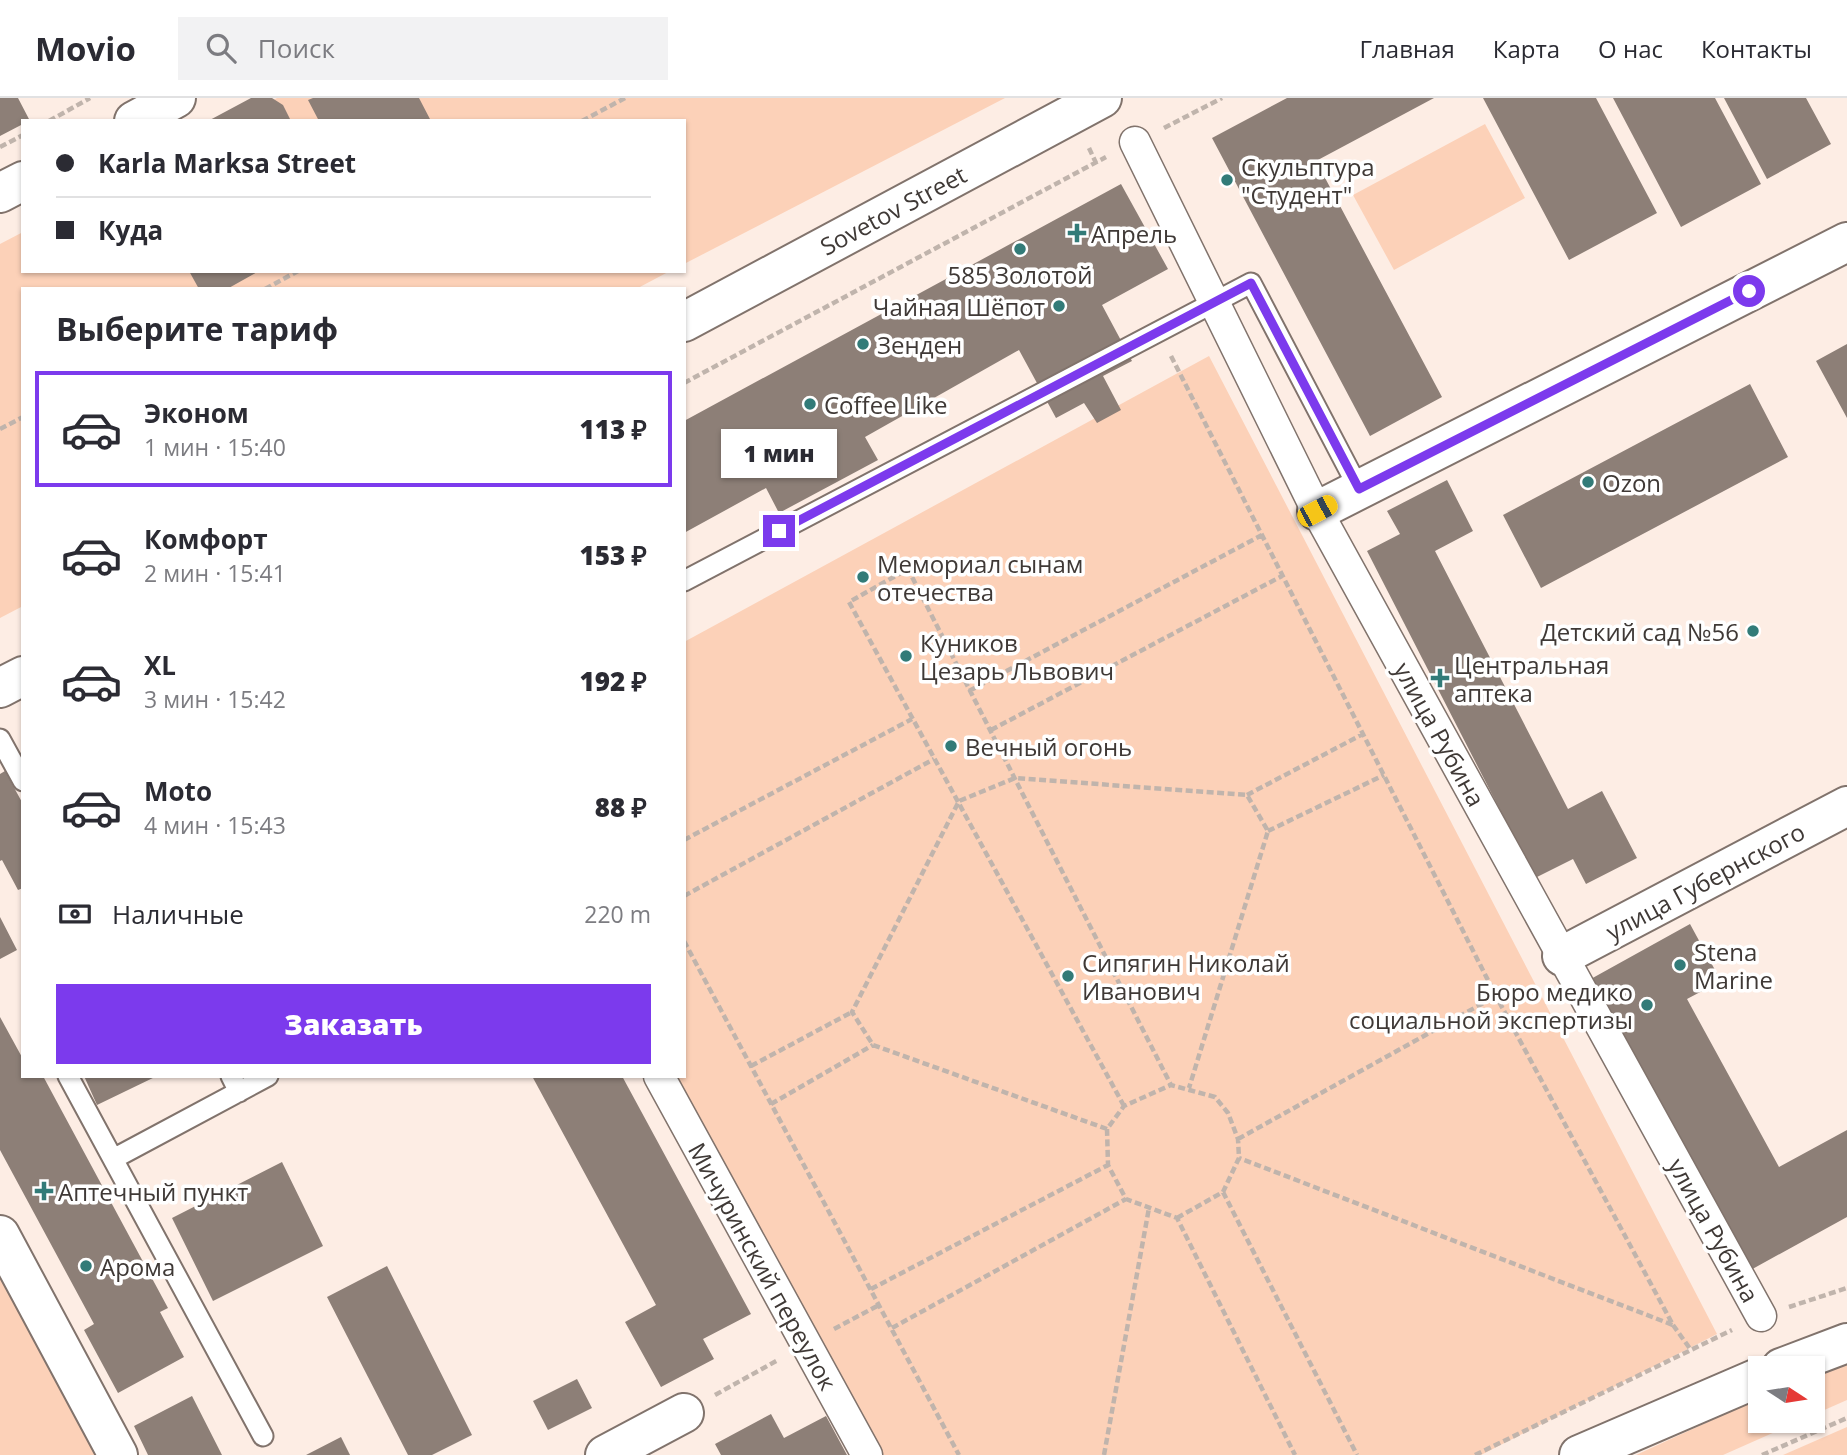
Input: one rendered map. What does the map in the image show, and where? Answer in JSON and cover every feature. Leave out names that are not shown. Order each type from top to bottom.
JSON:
[{"type":"street","points":[[138,119],[176,98]]},
{"type":"street","name":"Sovetov Street","points":[[686,321],[1102,98]]},
{"type":"street","name":"улица Рубина","points":[[1135,142],[1317,511],[1761,1316]]},
{"type":"street","points":[[0,193],[21,182]]},
{"type":"street","points":[[1317,511],[1847,242]]},
{"type":"street","points":[[0,688],[21,677]]},
{"type":"street","name":"улица Губернского","points":[[1562,956],[1847,806]]},
{"type":"street","name":"Мичуринский переулок","points":[[660,1078],[867,1455]]},
{"type":"street","points":[[0,1235],[118,1455]]},
{"type":"street","points":[[1813,1356],[1847,1343]]},
{"type":"street","points":[[1579,1455],[1748,1382]]},
{"type":"street","points":[[605,1455],[684,1413]]},
{"type":"lane","points":[[686,581],[1251,283],[1359,489]]},
{"type":"lane","points":[[0,739],[21,777]]},
{"type":"lane","points":[[69,1078],[262,1436]]},
{"type":"lane","points":[[113,1159],[235,1084],[260,1078]]},
{"type":"path","points":[[52,119],[90,98]]},
{"type":"path","points":[[586,119],[625,98]]},
{"type":"path","points":[[686,382],[1222,98]]},
{"type":"path","points":[[0,147],[21,136]]},
{"type":"path","points":[[269,287],[295,273]]},
{"type":"path","points":[[1158,332],[1496,996],[1673,1325],[1691,1350]]},
{"type":"path","points":[[0,429],[21,418]]},
{"type":"path","points":[[969,691],[1262,535]]},
{"type":"path","points":[[1124,1106],[849,602],[908,569],[1171,1085]]},
{"type":"path","points":[[991,730],[1283,576]]},
{"type":"path","points":[[686,839],[912,719]]},
{"type":"path","points":[[751,1066],[852,1012],[959,801],[1015,778],[1247,795],[1363,734]]},
{"type":"path","points":[[686,895],[934,759]]},
{"type":"path","points":[[1189,1088],[1268,831],[1384,775]]},
{"type":"path","points":[[1247,795],[1268,831]]},
{"type":"path","points":[[686,945],[959,1455]]},
{"type":"path","points":[[1238,1139],[1496,996]]},
{"type":"path","points":[[852,1012],[873,1045],[1107,1129]]},
{"type":"path","points":[[771,1104],[873,1045]]},
{"type":"path","points":[[1177,1218],[1223,1192],[1239,1158],[1238,1139],[1228,1113],[1216,1097],[1171,1085],[1124,1106],[1107,1129],[1108,1165],[1126,1199],[1177,1218],[1295,1455]]},
{"type":"path","points":[[1239,1158],[1673,1325]]},
{"type":"path","points":[[871,1289],[1108,1165]]},
{"type":"path","points":[[1223,1192],[1357,1455]]},
{"type":"path","points":[[892,1328],[1126,1199]]},
{"type":"path","points":[[1104,1455],[1149,1208]]},
{"type":"path","points":[[1475,1455],[1761,1316],[1847,1288]]},
{"type":"path","points":[[1762,1455],[1847,1418]]},
{"type":"shaded area","points":[[277,98],[1005,98],[686,263],[686,119],[238,119]]},
{"type":"shaded area","points":[[1485,124],[1525,198],[1394,270],[1353,195]]},
{"type":"shaded area","points":[[21,233],[21,273],[666,273],[640,287],[21,287],[21,607],[0,618],[0,244]]},
{"type":"shaded area","points":[[1209,356],[1717,1334],[1481,1455],[880,1455],[675,1078],[686,1078],[686,641]]},
{"type":"shaded area","points":[[0,1251],[108,1455],[0,1455]]},
{"type":"shaded area","points":[[1847,1359],[1847,1400],[1825,1410],[1825,1369]]},
{"type":"shaded area","points":[[1748,1404],[1748,1433],[1773,1433],[1723,1455],[1636,1455]]},
{"type":"shaded area","points":[[1847,1427],[1847,1455],[1783,1455]]},
{"type":"building","points":[[0,98],[18,98],[29,119],[21,119],[21,125],[0,136]]},
{"type":"building","points":[[251,98],[272,98],[283,105],[290,119],[212,119]]},
{"type":"building","points":[[419,98],[430,119],[318,119],[308,100]]},
{"type":"building","points":[[1287,98],[1434,98],[1316,161],[1442,397],[1370,436],[1212,138]]},
{"type":"building","points":[[1483,98],[1596,98],[1657,213],[1569,260]]},
{"type":"building","points":[[1613,98],[1715,98],[1761,184],[1681,227]]},
{"type":"building","points":[[1724,98],[1806,98],[1831,144],[1767,179]]},
{"type":"building","points":[[1121,184],[1168,269],[1102,305],[1132,361],[1103,376],[1121,410],[1097,423],[1084,403],[1056,418],[1019,350],[865,437],[878,460],[779,513],[766,488],[686,532],[686,420]]},
{"type":"building","points":[[190,273],[255,273],[231,287],[198,287]]},
{"type":"building","points":[[1847,344],[1847,418],[1816,361]]},
{"type":"building","points":[[1750,384],[1788,457],[1541,588],[1503,515]]},
{"type":"building","points":[[1447,480],[1473,531],[1435,551],[1568,809],[1602,791],[1637,858],[1586,884],[1573,859],[1535,878],[1367,551],[1400,534],[1387,511]]},
{"type":"building","points":[[5,771],[21,800],[21,889],[18,890],[2,860],[0,861],[0,774]]},
{"type":"building","points":[[0,917],[17,950],[0,959]]},
{"type":"building","points":[[1690,924],[1721,981],[1687,999],[1779,1167],[1847,1130],[1847,1217],[1747,1272],[1589,980]]},
{"type":"building","points":[[0,1017],[21,1055],[21,1078],[44,1078],[168,1308],[160,1312],[184,1357],[118,1393],[84,1330],[94,1324],[0,1150]]},
{"type":"building","points":[[85,1078],[153,1078],[97,1105]]},
{"type":"building","points":[[533,1078],[623,1078],[751,1314],[703,1339],[714,1359],[661,1387],[625,1322],[656,1305]]},
{"type":"building","points":[[282,1162],[323,1246],[213,1301],[172,1218]]},
{"type":"building","points":[[387,1266],[472,1435],[432,1455],[408,1455],[327,1297]]},
{"type":"building","points":[[577,1379],[592,1408],[548,1430],[533,1401]]},
{"type":"building","points":[[192,1396],[222,1455],[148,1455],[134,1426]]},
{"type":"building","points":[[771,1414],[784,1438],[826,1416],[847,1455],[721,1455],[715,1444]]},
{"type":"building","points":[[341,1437],[350,1455],[306,1455]]},
{"type":"place","name":"Скульптура \"Студент\"","points":[[1227,180]]},
{"type":"place","name":"Апрель","points":[[1077,233]]},
{"type":"place","name":"585 Золотой","points":[[1020,249]]},
{"type":"place","name":"Чайная Шёпот","points":[[1059,306]]},
{"type":"place","name":"Зенден","points":[[863,344]]},
{"type":"place","name":"Coffee Like","points":[[810,404]]},
{"type":"place","name":"Ozon","points":[[1588,482]]},
{"type":"place","name":"Мемориал сынам отечества","points":[[863,577]]},
{"type":"place","name":"Детский сад №56","points":[[1753,631]]},
{"type":"place","name":"Куников Цезарь Львович","points":[[906,656]]},
{"type":"place","name":"Центральная аптека","points":[[1440,678]]},
{"type":"place","name":"Вечный огонь","points":[[951,746]]},
{"type":"place","name":"Stena Marine","points":[[1680,965]]},
{"type":"place","name":"Сипягин Николай Иванович","points":[[1068,976]]},
{"type":"place","name":"Бюро медико социальной экспертизы","points":[[1647,1005]]},
{"type":"place","name":"Аптечный пункт","points":[[44,1191]]},
{"type":"place","name":"Арома","points":[[86,1266]]},
{"type":"route","points":[[779,531],[1251,283],[1359,489],[1749,291]]}]
